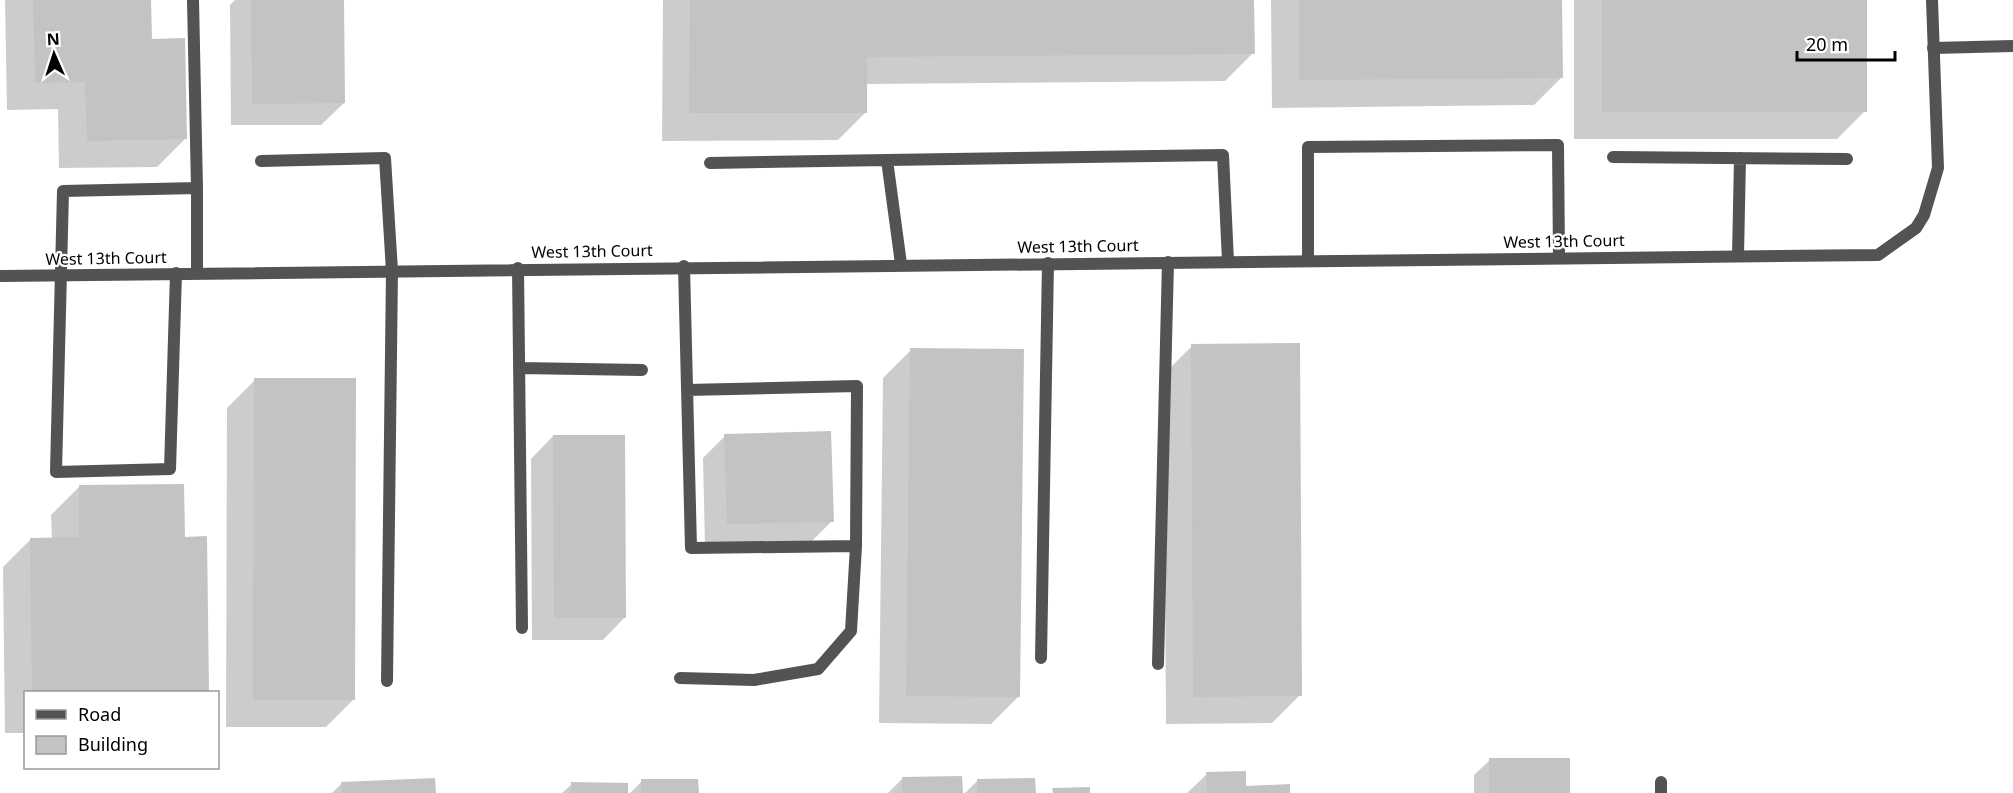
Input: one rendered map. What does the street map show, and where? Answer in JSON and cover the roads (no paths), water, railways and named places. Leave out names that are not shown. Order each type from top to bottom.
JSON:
[{"type":"street","points":[[193,0],[197,273]]},
{"type":"street","name":"West 13th Court","points":[[0,276],[684,266],[1878,255],[1916,228],[1923,215],[1938,168],[1932,0]]},
{"type":"street","points":[[1933,48],[2013,46]]},
{"type":"street","points":[[1308,260],[1308,147],[1558,145],[1558,257]]},
{"type":"street","points":[[710,163],[1223,155],[1228,261]]},
{"type":"street","points":[[1613,157],[1847,159]]},
{"type":"street","points":[[261,162],[385,158],[392,271],[387,681]]},
{"type":"street","points":[[1738,256],[1740,158]]},
{"type":"street","points":[[886,160],[901,264]]},
{"type":"street","points":[[176,273],[170,469],[56,472],[59,275],[63,192],[197,188]]},
{"type":"street","points":[[1158,664],[1168,262]]},
{"type":"street","points":[[1041,658],[1048,263]]},
{"type":"street","points":[[684,266],[691,548],[856,546]]},
{"type":"street","points":[[518,268],[522,628]]},
{"type":"street","points":[[519,368],[642,370]]},
{"type":"street","points":[[680,678],[754,680],[818,669],[850,631],[856,546],[857,386],[687,390]]}]
